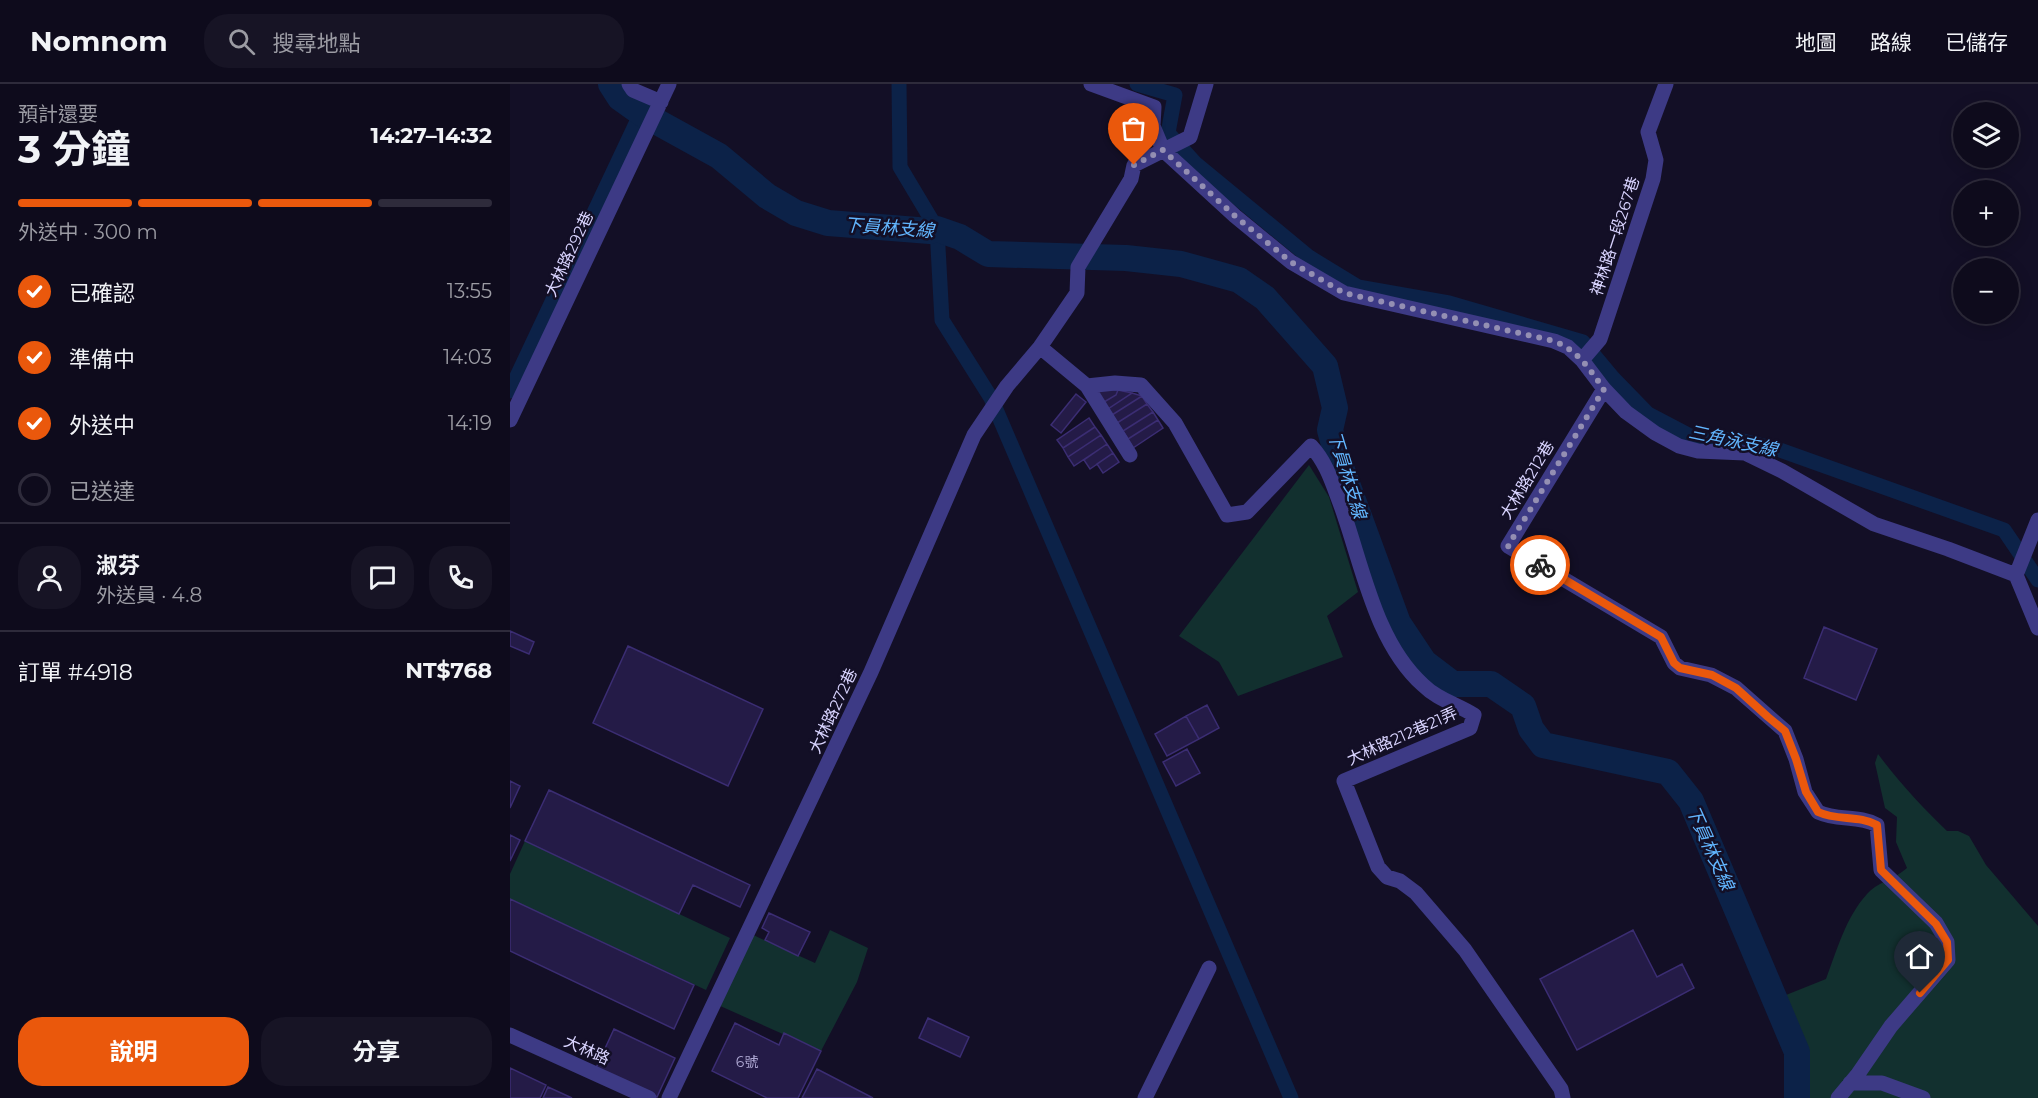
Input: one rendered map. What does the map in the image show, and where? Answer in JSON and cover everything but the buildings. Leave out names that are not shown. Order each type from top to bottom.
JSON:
[{"type":"street","points":[[629,84],[633,90],[661,102]]},
{"type":"street","name":"大林路292巷","points":[[510,420],[669,84]]},
{"type":"street","points":[[1091,84],[1154,107],[1153,126],[1163,150],[1235,216],[1291,262],[1344,293],[1554,341],[1568,347],[1582,360],[1604,389],[1626,412],[1655,433],[1679,446],[1698,451],[1745,453],[1782,471],[1874,524],[2016,575]]},
{"type":"street","name":"大林路272巷","points":[[669,1098],[871,672],[974,435],[1007,386],[1040,347],[1077,293],[1078,267],[1131,179],[1134,165],[1190,137],[1206,84]]},
{"type":"street","name":"神林路一段267巷","points":[[1582,360],[1600,339],[1653,179],[1656,160],[1648,132],[1666,84]]},
{"type":"street","points":[[1040,347],[1087,386],[1130,454]]},
{"type":"street","name":"大林路212巷21弄","points":[[1087,386],[1115,383],[1141,385],[1175,423],[1227,515],[1247,512],[1311,446],[1321,457],[1353,537],[1374,608],[1397,656],[1422,685],[1441,699],[1464,708],[1474,715],[1470,728],[1344,781],[1378,867],[1387,877],[1400,881],[1416,893],[1465,950],[1561,1089],[1563,1098]]},
{"type":"street","name":"大林路212巷","points":[[1604,389],[1508,546],[1661,637],[1674,663],[1680,668],[1712,675],[1736,688],[1785,731],[1806,792],[1818,812],[1845,819],[1867,820],[1877,825],[1881,870],[1936,924],[1947,942],[1948,960],[1891,1026],[1838,1098]]},
{"type":"street","points":[[2038,520],[2016,575],[2038,628]]},
{"type":"street","points":[[1145,1098],[1209,968]]},
{"type":"street","name":"大林路","points":[[510,1035],[649,1098]]},
{"type":"street","points":[[1850,1083],[1882,1083],[1923,1098]]},
{"type":"green space","points":[[1309,465],[1329,497],[1358,592],[1327,616],[1343,657],[1238,696],[1219,662],[1179,636]]},
{"type":"green space","points":[[1878,754],[1911,794],[1947,831],[1958,831],[1969,836],[1986,865],[2038,926],[2038,1098],[1806,1098],[1802,1052],[1786,995],[1826,979],[1843,934],[1860,903],[1871,890],[1907,868],[1896,842],[1897,817],[1885,808],[1875,763]]},
{"type":"green space","points":[[525,841],[730,938],[706,990],[510,899],[510,874]]},
{"type":"green space","points":[[830,930],[868,948],[857,982],[821,1051],[718,1005],[751,934],[815,963]]},
{"type":"waterway","name":"下員林支線","points":[[611,84],[620,98],[641,113],[719,156],[767,196],[796,213],[828,223],[930,231],[937,229],[960,237],[988,254],[1126,258],[1181,264],[1239,280],[1265,298],[1325,366],[1335,408],[1330,430],[1338,459],[1398,623],[1424,662],[1453,684],[1491,684],[1523,706],[1531,729],[1543,745],[1668,772],[1691,801],[1797,1052],[1797,1098]]},
{"type":"waterway","points":[[899,84],[900,167],[937,229],[942,320],[991,398],[1291,1098]]},
{"type":"waterway","name":"三角泳支線","points":[[1137,84],[1175,95],[1168,133],[1195,163],[1309,257],[1358,287],[1449,303],[1583,342],[1613,378],[1648,414],[1690,436],[1743,441],[1780,450],[2004,530],[2038,580]]},
{"type":"waterway","points":[[510,391],[641,113]]},
{"type":"way so far","points":[[1134,165],[1163,150],[1235,216],[1291,262],[1344,293],[1554,341],[1568,347],[1582,360],[1604,389],[1508,546],[1540,565]]},
{"type":"route","points":[[1540,565],[1661,637],[1674,663],[1680,668],[1712,675],[1736,688],[1785,731],[1806,792],[1818,812],[1845,819],[1867,820],[1877,825],[1881,870],[1936,924],[1947,942],[1948,960],[1920,993]]}]
